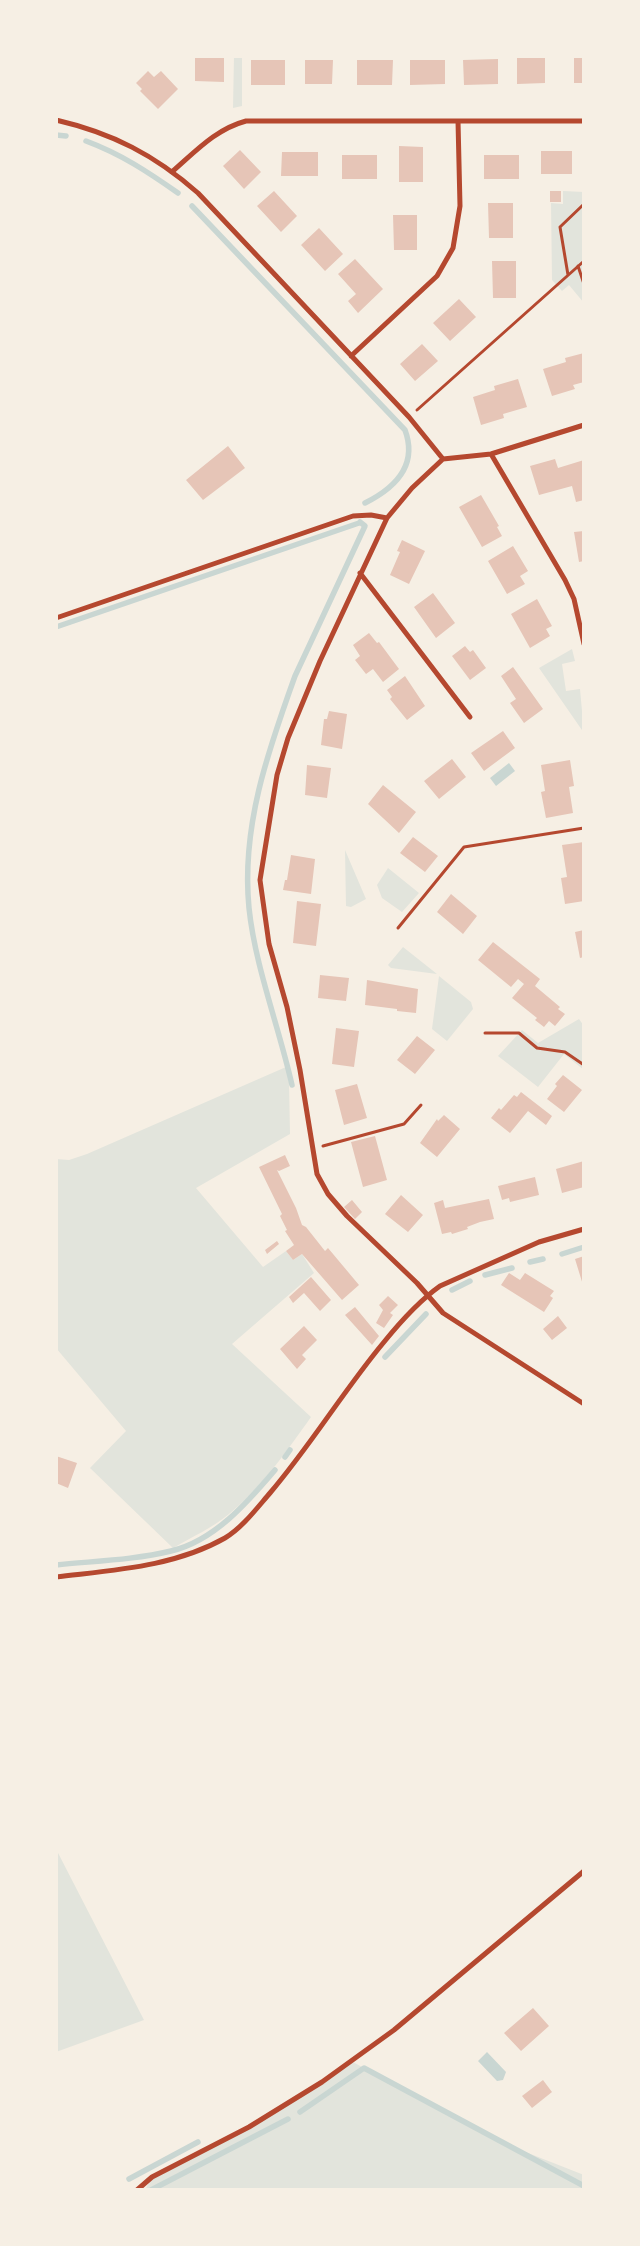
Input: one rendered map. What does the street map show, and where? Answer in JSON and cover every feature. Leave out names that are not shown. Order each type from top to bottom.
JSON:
[{"type":"street","points":[[56,120],[82,126],[116,139],[173,171],[205,200],[409,417],[443,459]]},
{"type":"street","points":[[173,171],[215,135],[230,126],[246,121],[584,120]]},
{"type":"street","points":[[351,356],[437,276],[454,248],[460,206],[458,121]]},
{"type":"street","points":[[584,424],[491,454],[443,459],[412,488],[387,518],[320,660],[288,738],[275,784],[260,880],[269,944],[287,1007],[317,1174],[328,1194],[347,1216],[417,1283],[426,1296],[444,1313],[584,1404]]},
{"type":"street","points":[[491,454],[565,580],[574,599],[584,644]]},
{"type":"street","points":[[56,618],[354,516],[371,515],[387,518]]},
{"type":"street","points":[[360,573],[470,717]]},
{"type":"street","points":[[56,1577],[172,1561],[226,1538],[252,1514],[296,1463],[356,1376],[400,1323],[426,1296],[440,1286],[539,1242],[584,1229]]},
{"type":"street","points":[[137,2190],[152,2177],[249,2127],[322,2082],[394,2030],[584,1871]]},
{"type":"path","points":[[568,275],[560,227],[584,204]]},
{"type":"path","points":[[409,417],[584,261]]},
{"type":"path","points":[[578,266],[584,284]]},
{"type":"path","points":[[398,928],[464,847],[584,828]]},
{"type":"path","points":[[485,1033],[519,1033],[537,1048],[565,1052],[584,1065]]},
{"type":"path","points":[[313,1149],[404,1124],[421,1105]]},
{"type":"shaded area","points":[[234,56],[242,56],[242,106],[233,108]]},
{"type":"shaded area","points":[[563,191],[584,192],[584,303],[569,285],[562,291],[552,280],[551,203],[563,204]]},
{"type":"shaded area","points":[[572,649],[575,661],[562,664],[566,691],[580,689],[584,733],[539,668]]},
{"type":"shaded area","points":[[509,763],[515,771],[496,786],[490,778]]},
{"type":"shaded area","points":[[345,850],[366,899],[351,907],[346,906]]},
{"type":"shaded area","points":[[388,868],[419,893],[402,912],[382,898],[377,885]]},
{"type":"shaded area","points":[[403,947],[437,974],[391,968],[388,965]]},
{"type":"shaded area","points":[[439,976],[471,1002],[473,1009],[447,1041],[432,1029]]},
{"type":"shaded area","points":[[579,1019],[584,1026],[584,1070],[564,1054],[538,1087],[498,1056],[522,1030],[538,1043]]},
{"type":"shaded area","points":[[286,1067],[289,1082],[290,1134],[196,1188],[263,1267],[286,1251],[293,1260],[302,1254],[314,1273],[232,1344],[311,1417],[273,1469],[241,1504],[216,1524],[173,1548],[90,1468],[126,1431],[56,1348],[56,1159],[69,1160],[87,1154]]},
{"type":"shaded area","points":[[56,1849],[144,2020],[56,2052]]},
{"type":"shaded area","points":[[487,2052],[506,2072],[503,2080],[497,2081],[478,2061]]},
{"type":"shaded area","points":[[351,2061],[500,2142],[584,2175],[584,2190],[145,2190],[152,2177],[249,2127]]},
{"type":"building","points":[[519,56],[545,58],[545,83],[517,84],[517,58]]},
{"type":"building","points":[[195,57],[224,57],[224,82],[195,81]]},
{"type":"building","points":[[574,58],[584,58],[584,83],[574,83]]},
{"type":"building","points":[[498,59],[498,84],[464,85],[463,60]]},
{"type":"building","points":[[251,60],[285,60],[285,85],[251,85]]},
{"type":"building","points":[[305,60],[333,60],[332,84],[305,84]]},
{"type":"building","points":[[357,60],[393,60],[392,85],[357,85]]},
{"type":"building","points":[[410,60],[445,60],[445,84],[410,85]]},
{"type":"building","points":[[148,71],[154,77],[161,71],[178,89],[158,109],[140,91],[142,89],[136,83]]},
{"type":"building","points":[[399,146],[423,147],[423,182],[399,182]]},
{"type":"building","points":[[240,150],[261,172],[244,189],[223,166]]},
{"type":"building","points":[[541,151],[572,151],[572,174],[541,174]]},
{"type":"building","points":[[282,152],[318,152],[318,176],[281,176]]},
{"type":"building","points":[[342,155],[377,155],[377,179],[342,179]]},
{"type":"building","points":[[484,155],[519,155],[519,179],[484,179]]},
{"type":"building","points":[[274,191],[297,216],[281,232],[257,206]]},
{"type":"building","points":[[550,191],[561,191],[561,202],[550,202]]},
{"type":"building","points":[[488,203],[513,203],[513,238],[489,238]]},
{"type":"building","points":[[393,215],[417,215],[417,250],[394,250]]},
{"type":"building","points":[[319,228],[343,254],[325,271],[301,245]]},
{"type":"building","points":[[355,259],[383,289],[358,313],[348,301],[356,294],[338,274]]},
{"type":"building","points":[[492,261],[516,261],[516,298],[493,298]]},
{"type":"building","points":[[459,299],[476,317],[450,341],[433,323]]},
{"type":"building","points":[[422,344],[438,361],[415,381],[400,364]]},
{"type":"building","points":[[584,353],[584,382],[573,385],[575,389],[552,396],[543,369],[566,362],[565,358]]},
{"type":"building","points":[[518,379],[527,407],[503,414],[504,418],[481,425],[473,397],[495,390],[494,386]]},
{"type":"building","points":[[228,446],[245,468],[203,500],[186,480]]},
{"type":"building","points":[[555,459],[558,468],[584,460],[584,500],[576,502],[572,486],[539,495],[530,466]]},
{"type":"building","points":[[481,495],[499,526],[497,527],[502,536],[482,547],[459,507]]},
{"type":"building","points":[[584,531],[584,561],[579,562],[574,532]]},
{"type":"building","points":[[402,540],[425,551],[409,584],[390,575],[400,552],[397,551]]},
{"type":"building","points":[[513,546],[528,571],[520,576],[525,584],[507,594],[488,561]]},
{"type":"building","points":[[433,593],[455,623],[436,638],[414,607]]},
{"type":"building","points":[[537,599],[552,626],[546,629],[550,636],[530,648],[511,614]]},
{"type":"building","points":[[369,633],[377,643],[379,642],[399,669],[383,682],[373,669],[366,674],[355,660],[360,656],[353,645]]},
{"type":"building","points":[[465,646],[470,652],[473,650],[486,668],[470,680],[452,656]]},
{"type":"building","points":[[513,667],[543,709],[524,723],[510,703],[516,699],[501,676]]},
{"type":"building","points":[[405,676],[425,706],[407,720],[390,699],[392,697],[387,690]]},
{"type":"building","points":[[329,711],[347,714],[342,749],[321,745],[324,719],[327,719]]},
{"type":"building","points":[[503,731],[515,748],[484,771],[471,753]]},
{"type":"building","points":[[452,759],[466,777],[439,799],[424,781]]},
{"type":"building","points":[[570,760],[574,786],[569,787],[573,813],[546,818],[541,792],[545,791],[541,765]]},
{"type":"building","points":[[307,765],[331,768],[327,798],[305,795]]},
{"type":"building","points":[[383,785],[416,812],[399,833],[368,804]]},
{"type":"building","points":[[413,837],[438,856],[425,872],[400,853]]},
{"type":"building","points":[[584,842],[584,901],[565,904],[561,878],[567,877],[562,845]]},
{"type":"building","points":[[291,855],[315,859],[311,894],[283,890],[285,880],[287,880]]},
{"type":"building","points":[[451,894],[477,916],[463,934],[437,912]]},
{"type":"building","points":[[297,901],[321,904],[316,946],[293,943]]},
{"type":"building","points":[[584,930],[584,957],[580,958],[575,932]]},
{"type":"building","points":[[493,942],[540,979],[535,986],[560,1007],[558,1009],[565,1014],[555,1026],[549,1021],[544,1027],[535,1020],[537,1018],[512,998],[524,984],[518,979],[511,987],[478,960]]},
{"type":"building","points":[[320,975],[349,978],[346,1001],[318,998]]},
{"type":"building","points":[[367,980],[418,989],[416,1013],[365,1005]]},
{"type":"building","points":[[336,1028],[359,1031],[354,1067],[332,1064]]},
{"type":"building","points":[[417,1036],[435,1050],[415,1074],[397,1060]]},
{"type":"building","points":[[563,1075],[582,1090],[564,1112],[547,1099],[557,1086],[555,1084]]},
{"type":"building","points":[[357,1084],[367,1118],[344,1125],[335,1090]]},
{"type":"building","points":[[521,1092],[552,1116],[546,1125],[528,1111],[510,1133],[491,1118],[514,1095],[517,1097]]},
{"type":"building","points":[[444,1115],[460,1129],[437,1157],[420,1143],[437,1119],[438,1121]]},
{"type":"building","points":[[375,1136],[387,1180],[363,1187],[351,1142]]},
{"type":"building","points":[[285,1155],[290,1166],[279,1171],[277,1170],[296,1208],[302,1225],[306,1227],[325,1251],[328,1248],[359,1285],[342,1300],[302,1254],[293,1260],[286,1251],[294,1245],[285,1231],[287,1230],[280,1216],[282,1214],[259,1167]]},
{"type":"building","points":[[584,1161],[584,1187],[562,1193],[556,1169]]},
{"type":"building","points":[[535,1177],[539,1195],[510,1202],[509,1198],[502,1200],[498,1186]]},
{"type":"building","points":[[401,1195],[423,1215],[408,1232],[385,1214]]},
{"type":"building","points":[[489,1199],[494,1219],[480,1222],[467,1227],[468,1229],[452,1234],[451,1232],[442,1234],[434,1203],[443,1200],[445,1208]]},
{"type":"building","points":[[352,1200],[362,1212],[355,1219],[344,1207]]},
{"type":"building","points":[[277,1241],[279,1244],[267,1254],[265,1250]]},
{"type":"building","points":[[584,1256],[584,1285],[583,1285],[575,1259]]},
{"type":"building","points":[[509,1273],[520,1280],[525,1273],[554,1291],[550,1296],[553,1298],[544,1312],[501,1285]]},
{"type":"building","points":[[311,1277],[331,1300],[320,1311],[304,1293],[293,1303],[289,1297]]},
{"type":"building","points":[[388,1296],[398,1305],[390,1313],[393,1315],[384,1328],[376,1323],[383,1310],[379,1305]]},
{"type":"building","points":[[355,1307],[379,1336],[372,1345],[345,1315]]},
{"type":"building","points":[[558,1316],[567,1328],[552,1340],[543,1329]]},
{"type":"building","points":[[304,1326],[317,1340],[302,1355],[306,1359],[297,1369],[280,1349]]},
{"type":"building","points":[[56,1456],[77,1463],[68,1488],[56,1483]]},
{"type":"building","points":[[533,2008],[549,2026],[521,2051],[504,2033]]},
{"type":"building","points":[[543,2080],[552,2092],[532,2108],[522,2096]]},
{"type":"waterway","points":[[56,135],[66,136]]},
{"type":"waterway","points":[[86,141],[134,164],[178,193]]},
{"type":"waterway","points":[[192,206],[405,430],[408,443],[406,465],[394,483],[365,503]]},
{"type":"waterway","points":[[292,1085],[256,952],[252,930],[249,908],[249,848],[259,790],[275,732],[295,676],[365,526],[360,522]]},
{"type":"waterway","points":[[56,627],[359,523]]},
{"type":"waterway","points":[[562,1254],[584,1247]]},
{"type":"waterway","points":[[530,1262],[543,1259]]},
{"type":"waterway","points":[[485,1275],[512,1268]]},
{"type":"waterway","points":[[452,1290],[470,1281]]},
{"type":"waterway","points":[[385,1357],[426,1314]]},
{"type":"waterway","points":[[285,1457],[290,1450]]},
{"type":"waterway","points":[[56,1565],[143,1556],[187,1546],[201,1539],[229,1519],[275,1470]]},
{"type":"waterway","points":[[300,2112],[364,2068],[584,2186]]},
{"type":"waterway","points":[[151,2190],[288,2119]]},
{"type":"waterway","points":[[129,2179],[198,2142]]}]
